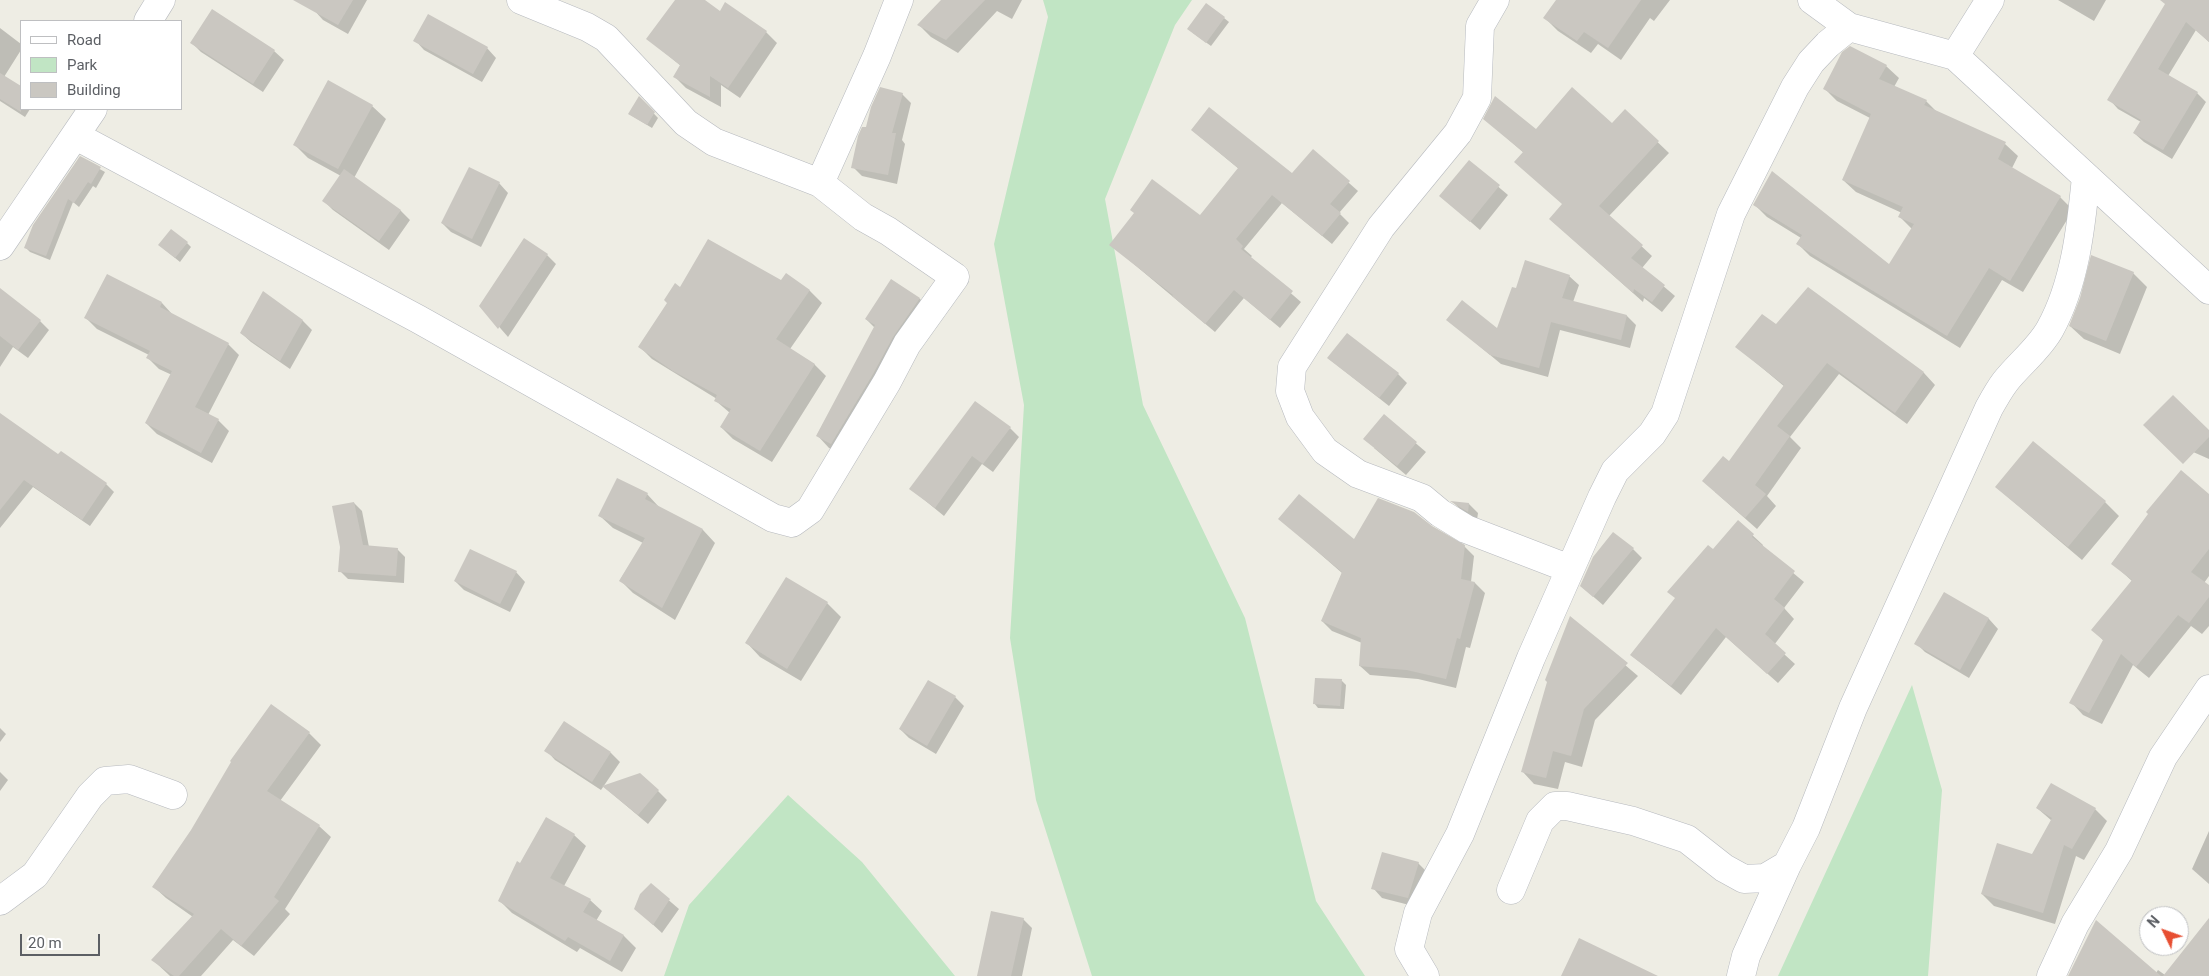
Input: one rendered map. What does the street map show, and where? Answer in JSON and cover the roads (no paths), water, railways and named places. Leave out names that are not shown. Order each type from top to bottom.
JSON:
[{"type":"street","points":[[149,20],[161,0]]},
{"type":"street","points":[[529,4],[564,4],[570,0]]},
{"type":"street","points":[[820,183],[877,56],[898,0]]},
{"type":"street","points":[[1495,0],[1480,26],[1477,98],[1458,133],[1381,227],[1292,367],[1290,391],[1300,418],[1325,451],[1358,474],[1422,498],[1440,513],[1466,529],[1570,569]]},
{"type":"street","points":[[1812,0],[1849,28],[1954,56],[2209,290]]},
{"type":"street","points":[[1954,56],[1990,0]]},
{"type":"street","points":[[76,136],[418,319],[773,518],[792,523],[810,510],[887,382],[906,344],[955,277],[896,236],[863,217],[820,183],[714,142],[686,123],[606,38],[587,27],[529,4]]},
{"type":"street","points":[[1425,976],[1409,949],[1418,913],[1460,834],[1531,658],[1570,569],[1615,471],[1652,434],[1665,414],[1731,214],[1786,104],[1811,62],[1828,44],[1849,28]]},
{"type":"street","points":[[0,246],[92,110]]},
{"type":"street","points":[[1741,976],[1746,956],[1806,828],[1853,708],[1989,408],[2006,382],[2042,341],[2050,329],[2064,296],[2080,234],[2086,177]]},
{"type":"street","points":[[2051,976],[2075,924],[2120,851],[2163,757],[2209,689]]},
{"type":"street","points":[[0,901],[35,875],[90,796],[105,781],[129,779],[173,795]]},
{"type":"street","points":[[1510,890],[1540,821],[1555,806],[1567,806],[1663,829],[1687,839],[1724,868],[1744,879],[1765,878],[1787,866]]}]
